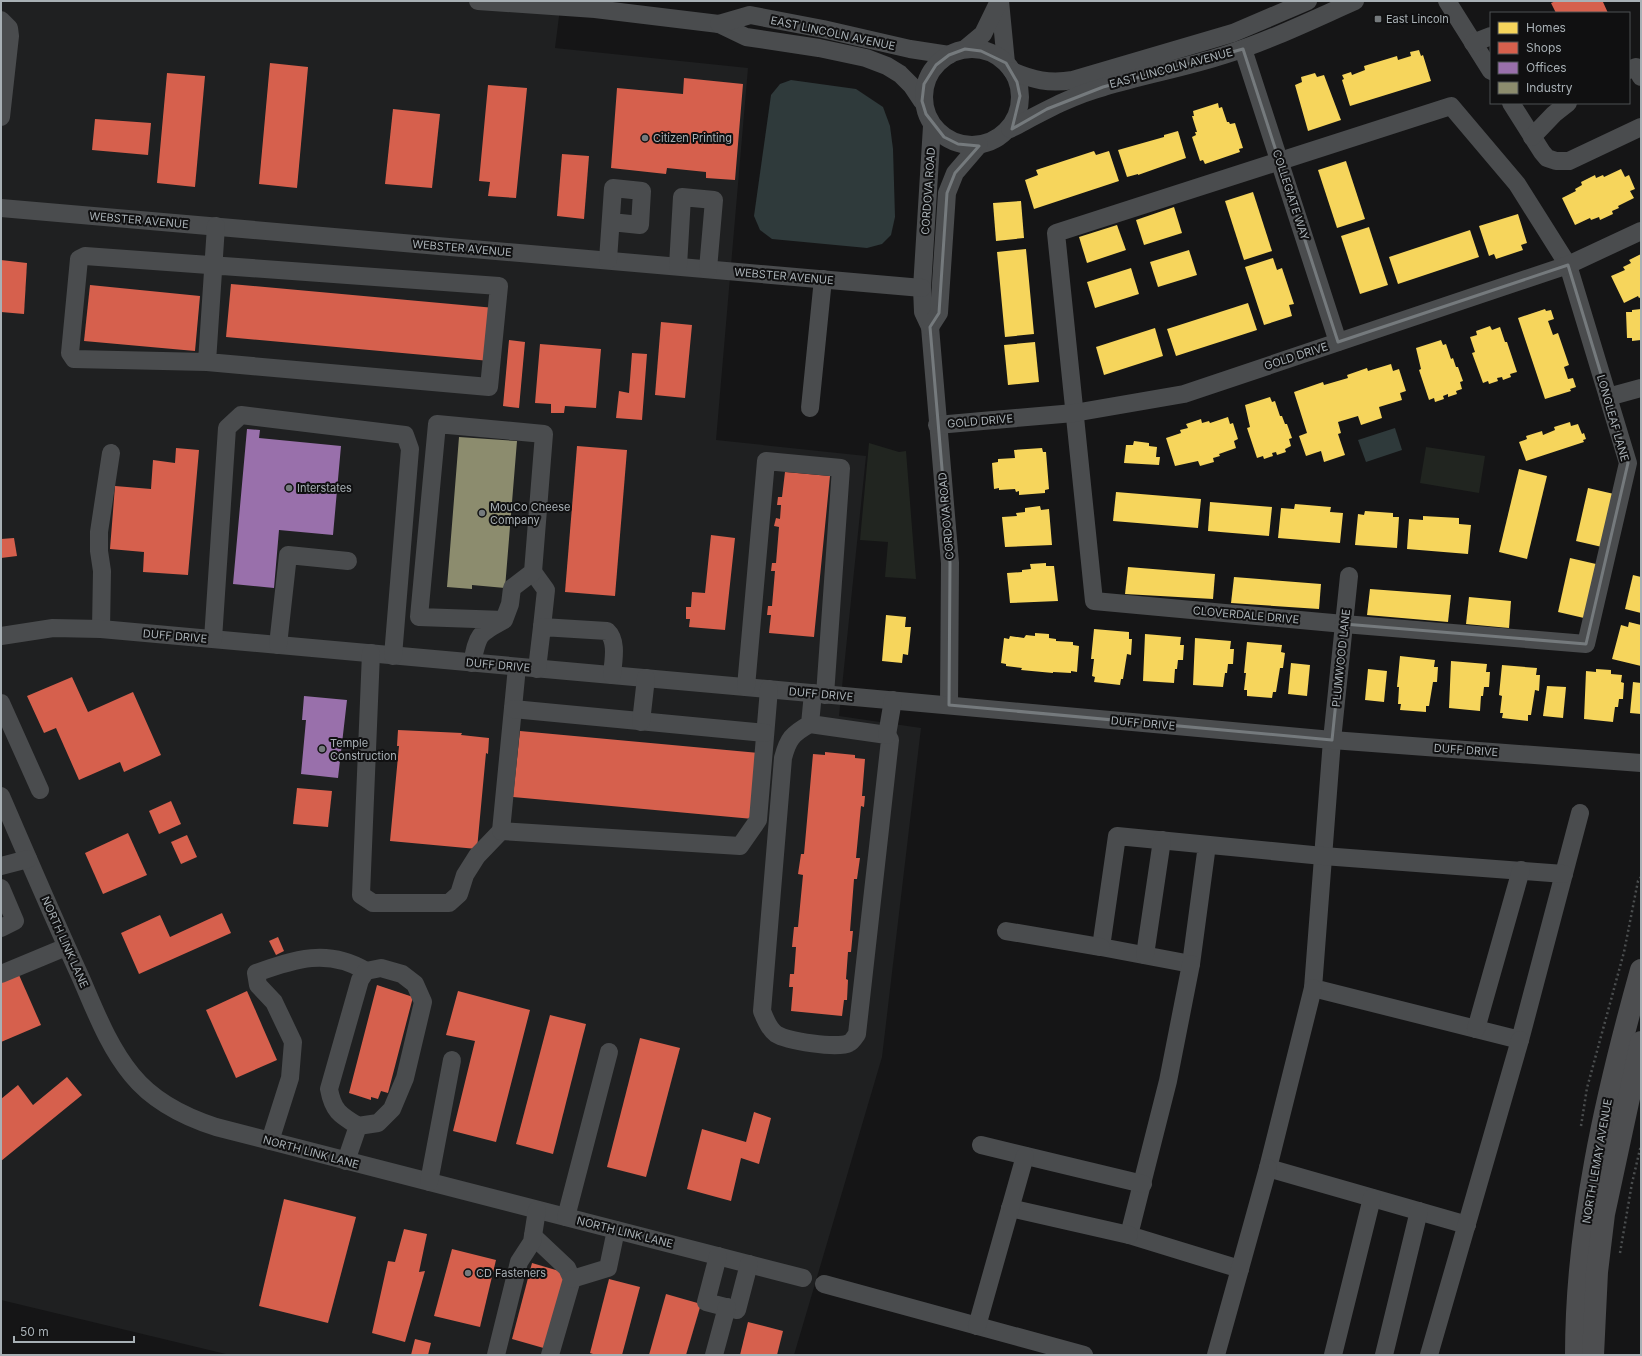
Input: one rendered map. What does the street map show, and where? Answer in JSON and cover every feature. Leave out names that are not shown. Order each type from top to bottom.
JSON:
[{"type":"main road","name":"NORTH LEMAY AVENUE","points":[[1576,1355],[1581,1257],[1591,1186],[1605,1111],[1641,970]]},
{"type":"main road","name":"NORTH LEMAY AVENUE","points":[[1593,1355],[1598,1272],[1604,1214],[1641,1042]]},
{"type":"street","name":"EAST LINCOLN AVENUE","points":[[478,1],[595,5],[719,24],[746,37],[819,48],[866,58],[887,66],[900,74],[922,101]]},
{"type":"street","points":[[1000,1],[1009,67],[1017,82],[1020,96],[1020,107],[1010,129],[991,141],[979,145],[958,144],[944,137],[932,126],[922,101],[924,84],[928,74],[936,65],[982,34],[1000,1]]},
{"type":"street","name":"EAST LINCOLN AVENUE","points":[[1009,67],[1043,82],[1058,83],[1073,80],[1233,33],[1308,1]]},
{"type":"street","name":"EAST LINCOLN AVENUE","points":[[1010,129],[1047,109],[1104,87],[1190,65],[1243,49],[1355,1]]},
{"type":"street","points":[[1446,1],[1490,69]]},
{"type":"street","name":"EAST LINCOLN AVENUE","points":[[719,24],[750,15],[823,29],[910,49],[957,52]]},
{"type":"street","points":[[1,20],[9,28],[10,36],[1,117]]},
{"type":"street","points":[[1474,43],[1490,36]]},
{"type":"street","name":"COLLEGIATE WAY","points":[[1243,49],[1338,342]]},
{"type":"street","points":[[957,52],[981,51],[995,55],[1009,67]]},
{"type":"street","points":[[1630,70],[1636,67],[1641,78]]},
{"type":"street","points":[[1532,137],[1554,114],[1567,104]]},
{"type":"street","points":[[1516,105],[1532,137],[1546,158],[1562,162],[1569,161],[1641,127]]},
{"type":"street","name":"LONGLEAF LANE","points":[[1279,161],[1451,106],[1517,184],[1568,265],[1628,463],[1586,644]]},
{"type":"street","name":"CORDOVA ROAD","points":[[932,126],[922,288],[923,312],[930,327],[937,425],[950,563],[949,705]]},
{"type":"street","name":"CORDOVA ROAD","points":[[930,327],[939,313],[947,193],[955,173],[979,145]]},
{"type":"street","points":[[1074,413],[1056,233],[1279,161]]},
{"type":"street","points":[[678,266],[682,197],[714,200],[708,269]]},
{"type":"street","name":"WEBSTER AVENUE","points":[[1,208],[922,288]]},
{"type":"street","points":[[608,260],[611,222]]},
{"type":"street","points":[[206,362],[216,226]]},
{"type":"street","name":"GOLD DRIVE","points":[[937,425],[1074,413],[1184,394],[1568,265],[1641,231]]},
{"type":"street","points":[[85,256],[213,264],[499,286],[489,387],[206,362],[74,359],[70,353],[78,259],[85,256]]},
{"type":"street","points":[[810,408],[823,279]]},
{"type":"street","points":[[1608,397],[1641,388]]},
{"type":"street","name":"CLOVERDALE DRIVE","points":[[1074,413],[1094,601],[1586,644]]},
{"type":"street","points":[[213,639],[227,428],[240,416],[404,435],[410,449],[393,656]]},
{"type":"street","points":[[504,620],[419,617],[437,424],[544,434],[533,572],[546,590],[537,669]]},
{"type":"street","points":[[101,629],[102,571],[99,551],[99,532],[111,453]]},
{"type":"street","points":[[746,687],[766,461],[841,468],[819,694],[810,724]]},
{"type":"street","points":[[278,645],[288,555],[348,561]]},
{"type":"street","points":[[472,663],[477,638],[488,629],[504,620],[510,604],[512,588],[533,572]]},
{"type":"street","name":"PLUMWOOD LANE","points":[[1216,1355],[1268,1168],[1313,988],[1332,740],[1350,576]]},
{"type":"street","points":[[542,627],[607,631],[611,635],[614,644],[612,675]]},
{"type":"street","name":"DUFF DRIVE","points":[[1,636],[53,628],[101,629],[1332,740],[1641,763]]},
{"type":"street","points":[[371,654],[361,895],[372,903],[449,903],[459,894],[465,875],[477,856],[501,831],[517,667]]},
{"type":"street","points":[[641,722],[646,678]]},
{"type":"street","points":[[501,831],[740,846],[758,820],[769,689]]},
{"type":"street","points":[[887,735],[810,724],[797,731],[788,742],[783,758],[762,1011],[766,1023],[776,1034],[787,1038],[840,1046],[850,1043],[857,1034],[890,740],[887,735],[893,700]]},
{"type":"street","points":[[1,703],[40,790]]},
{"type":"street","points":[[513,709],[766,733]]},
{"type":"street","name":"NORTH LINK LANE","points":[[1,796],[66,947],[115,1052],[137,1081],[152,1095],[193,1119],[270,1141],[803,1278]]},
{"type":"street","points":[[1429,1355],[1520,1040],[1580,813]]},
{"type":"street","points":[[1101,947],[1117,836],[1323,856],[1564,874]]},
{"type":"street","points":[[1145,955],[1162,840]]},
{"type":"street","points":[[1129,1235],[1168,1081],[1191,964],[1207,845]]},
{"type":"street","points":[[1,866],[28,859]]},
{"type":"street","points":[[1476,1029],[1521,870]]},
{"type":"street","points":[[1,888],[15,922],[1,928]]},
{"type":"street","points":[[1006,931],[1191,964]]},
{"type":"street","points":[[1,974],[66,947]]},
{"type":"street","points":[[270,1141],[290,1078],[293,1042],[274,1002],[258,985],[256,973],[283,963],[307,958],[334,958],[353,963],[366,971],[381,968],[402,974],[415,984],[423,1002],[405,1078],[392,1109],[378,1123],[358,1126],[339,1114],[331,1103],[329,1089],[360,980],[366,971]]},
{"type":"street","points":[[1313,988],[1520,1040]]},
{"type":"street","points":[[566,1217],[609,1052]]},
{"type":"street","points":[[429,1182],[452,1060]]},
{"type":"street","points":[[346,1161],[358,1126]]},
{"type":"street","points":[[981,1145],[1143,1184]]},
{"type":"street","points":[[977,1326],[1025,1156]]},
{"type":"street","points":[[1268,1168],[1467,1225]]},
{"type":"street","points":[[1333,1355],[1372,1198]]},
{"type":"street","points":[[1010,1208],[1129,1235],[1240,1269]]},
{"type":"street","points":[[496,1355],[520,1262],[532,1242],[537,1210]]},
{"type":"street","points":[[1384,1355],[1419,1211]]},
{"type":"street","points":[[572,1279],[608,1268],[616,1230]]},
{"type":"street","points":[[533,1236],[567,1268],[572,1279],[550,1355]]},
{"type":"street","points":[[718,1256],[706,1302],[737,1310],[749,1264]]},
{"type":"street","points":[[824,1284],[1084,1355]]},
{"type":"street","points":[[714,1355],[727,1307]]},
{"type":"path","points":[[1638,880],[1641,877]]},
{"type":"path","points":[[1619,1258],[1632,1183],[1641,1145]]},
{"type":"highlighted area","points":[[965,49],[981,51],[1006,63],[1017,82],[1020,96],[1012,129],[1047,109],[1103,87],[1243,49],[1338,342],[1568,265],[1628,463],[1586,644],[1344,624],[1332,740],[949,705],[950,563],[930,327],[939,313],[947,193],[955,173],[979,146],[958,144],[944,137],[926,114],[922,101],[924,84],[936,65],[949,55]]},
{"type":"shaded area","points":[[1,1],[561,1],[555,48],[748,68],[716,440],[866,456],[839,716],[921,728],[882,1057],[794,1355],[230,1355],[1,1300]]},
{"type":"shaded area","points":[[791,80],[856,89],[883,107],[890,126],[893,149],[895,217],[891,235],[882,244],[867,248],[772,239],[760,230],[754,216],[771,95],[780,84]]},
{"type":"shaded area","points":[[1395,428],[1402,450],[1366,462],[1358,440]]},
{"type":"shaded area","points":[[869,443],[899,452],[906,451],[916,579],[885,577],[888,542],[860,540]]},
{"type":"shaded area","points":[[1426,447],[1485,456],[1479,493],[1420,483]]},
{"type":"building: Homes","points":[[1419,50],[1421,56],[1423,55],[1431,81],[1350,106],[1342,80],[1344,79],[1342,75],[1351,72],[1352,75],[1365,70],[1364,66],[1397,56],[1398,60],[1411,56],[1410,52]]},
{"type":"building: Homes","points":[[1315,73],[1317,77],[1324,75],[1341,120],[1308,131],[1295,85],[1302,82],[1301,77]]},
{"type":"building: Homes","points":[[1218,103],[1219,108],[1222,107],[1227,122],[1230,124],[1235,123],[1243,148],[1239,149],[1240,152],[1205,164],[1203,160],[1200,161],[1192,137],[1196,135],[1195,132],[1197,132],[1192,116],[1194,116],[1193,111]]},
{"type":"building: Homes","points":[[1178,131],[1186,158],[1138,175],[1127,177],[1118,150],[1164,137],[1164,135]]},
{"type":"building: Homes","points":[[1094,151],[1096,155],[1109,151],[1119,181],[1034,209],[1025,180],[1038,175],[1036,170]]},
{"type":"building: Homes","points":[[1346,161],[1365,219],[1337,228],[1318,170]]},
{"type":"building: Homes","points":[[1621,169],[1625,177],[1629,175],[1635,189],[1630,191],[1634,198],[1618,206],[1619,208],[1612,211],[1613,214],[1600,220],[1599,217],[1591,220],[1590,218],[1575,225],[1562,198],[1576,191],[1575,189],[1582,185],[1581,182],[1595,175],[1596,178],[1603,175],[1604,177]]},
{"type":"building: Homes","points":[[1253,192],[1272,251],[1244,260],[1225,201]]},
{"type":"building: Homes","points":[[1021,201],[1024,238],[996,241],[993,203]]},
{"type":"building: Homes","points":[[1174,207],[1182,233],[1144,245],[1136,220]]},
{"type":"building: Homes","points":[[1518,214],[1527,243],[1521,245],[1523,250],[1496,259],[1494,254],[1489,256],[1479,226]]},
{"type":"building: Homes","points":[[1117,225],[1126,250],[1087,263],[1079,237]]},
{"type":"building: Homes","points":[[1369,227],[1388,285],[1360,294],[1341,236]]},
{"type":"building: Homes","points":[[1470,230],[1479,257],[1398,284],[1389,257]]},
{"type":"building: Homes","points":[[1026,249],[1034,334],[1005,337],[997,252]]},
{"type":"building: Homes","points":[[1189,250],[1197,275],[1158,287],[1150,262]]},
{"type":"building: Homes","points":[[1641,254],[1641,297],[1639,298],[1638,296],[1624,303],[1611,276],[1625,270],[1623,267],[1631,263],[1629,260]]},
{"type":"building: Homes","points":[[1273,258],[1277,270],[1282,268],[1294,304],[1289,305],[1292,316],[1264,325],[1245,267]]},
{"type":"building: Homes","points":[[1131,268],[1139,294],[1095,308],[1087,282]]},
{"type":"building: Homes","points":[[1248,303],[1257,330],[1176,356],[1167,329]]},
{"type":"building: Homes","points":[[1545,309],[1546,311],[1551,310],[1554,319],[1548,321],[1553,335],[1558,333],[1569,365],[1564,367],[1568,379],[1573,378],[1576,387],[1570,389],[1571,391],[1545,399],[1518,318]]},
{"type":"building: Homes","points":[[1641,309],[1641,340],[1632,341],[1632,338],[1627,338],[1626,312]]},
{"type":"building: Homes","points":[[1490,326],[1492,330],[1500,327],[1505,342],[1507,342],[1517,372],[1510,374],[1511,377],[1503,380],[1502,377],[1497,378],[1498,381],[1489,384],[1488,381],[1483,383],[1472,353],[1475,352],[1470,337],[1477,335],[1476,331]]},
{"type":"building: Homes","points":[[1155,328],[1163,356],[1104,375],[1096,347]]},
{"type":"building: Homes","points":[[1441,340],[1443,345],[1446,344],[1451,359],[1453,358],[1456,367],[1458,367],[1463,381],[1460,382],[1462,389],[1456,391],[1457,394],[1448,397],[1448,394],[1443,396],[1444,399],[1435,402],[1434,398],[1429,400],[1419,370],[1421,369],[1416,348]]},
{"type":"building: Homes","points":[[1035,342],[1039,382],[1008,385],[1004,345]]},
{"type":"building: Homes","points":[[1391,364],[1393,371],[1399,369],[1406,391],[1400,393],[1402,400],[1379,407],[1382,418],[1361,425],[1358,416],[1338,422],[1341,433],[1338,434],[1345,455],[1324,462],[1321,451],[1306,456],[1299,436],[1307,433],[1294,392],[1323,382],[1324,385],[1348,378],[1347,375],[1367,368],[1368,371]]},
{"type":"building: Homes","points":[[1270,397],[1272,402],[1275,401],[1280,416],[1282,416],[1285,424],[1287,424],[1292,438],[1289,439],[1291,446],[1285,449],[1286,452],[1277,455],[1276,452],[1272,453],[1273,456],[1264,459],[1263,456],[1257,458],[1247,428],[1250,427],[1245,405]]},
{"type":"building: Homes","points":[[1228,417],[1230,424],[1233,423],[1238,439],[1234,441],[1236,448],[1219,454],[1220,456],[1213,458],[1214,462],[1200,466],[1198,461],[1175,466],[1166,438],[1181,433],[1180,430],[1188,428],[1186,424],[1201,419],[1202,423],[1209,421],[1210,423]]},
{"type":"building: Homes","points":[[1570,422],[1571,426],[1578,424],[1586,439],[1583,440],[1584,442],[1526,461],[1519,442],[1527,439],[1526,436],[1542,431],[1543,435],[1555,430],[1554,427]]},
{"type":"building: Homes","points":[[1134,441],[1149,443],[1149,446],[1157,447],[1156,457],[1160,457],[1159,465],[1124,463],[1126,445],[1133,445]]},
{"type":"building: Homes","points":[[1042,448],[1043,452],[1046,452],[1049,489],[1045,490],[1045,493],[1019,495],[1019,491],[1016,492],[1015,489],[994,489],[992,463],[998,462],[998,459],[1015,458],[1014,450]]},
{"type":"building: Homes","points":[[1519,469],[1547,476],[1527,559],[1499,552]]},
{"type":"building: Homes","points":[[1588,488],[1614,494],[1602,547],[1576,541]]},
{"type":"building: Homes","points":[[1116,492],[1201,499],[1198,528],[1113,521]]},
{"type":"building: Homes","points":[[1210,502],[1272,507],[1269,536],[1208,531]]},
{"type":"building: Homes","points":[[1295,504],[1331,507],[1330,512],[1343,513],[1340,543],[1278,538],[1281,508],[1294,509]]},
{"type":"building: Homes","points":[[1040,506],[1041,510],[1049,509],[1052,545],[1005,547],[1002,517],[1017,516],[1016,513],[1025,512],[1025,508]]},
{"type":"building: Homes","points":[[1365,511],[1393,513],[1393,517],[1399,517],[1397,548],[1355,545],[1358,514],[1364,515]]},
{"type":"building: Homes","points":[[1423,516],[1459,518],[1459,524],[1471,525],[1468,554],[1407,549],[1409,519],[1423,520]]},
{"type":"building: Homes","points":[[1570,558],[1596,564],[1584,618],[1558,612]]},
{"type":"building: Homes","points":[[1046,563],[1046,566],[1054,566],[1058,601],[1010,603],[1007,573],[1022,572],[1022,570],[1031,569],[1030,564]]},
{"type":"building: Homes","points":[[1128,567],[1215,574],[1213,599],[1125,594]]},
{"type":"building: Homes","points":[[1633,575],[1641,577],[1641,613],[1625,609]]},
{"type":"building: Homes","points":[[1234,577],[1321,584],[1319,609],[1231,603]]},
{"type":"building: Homes","points":[[1370,589],[1451,595],[1448,622],[1367,615]]},
{"type":"building: Homes","points":[[1469,597],[1511,601],[1509,628],[1466,624]]},
{"type":"building: Homes","points":[[886,615],[906,617],[905,627],[911,627],[908,655],[903,654],[902,663],[882,661]]},
{"type":"building: Homes","points":[[1629,622],[1641,625],[1641,666],[1612,659],[1621,625],[1628,627]]},
{"type":"building: Homes","points":[[1094,629],[1129,632],[1129,639],[1132,639],[1131,655],[1127,654],[1123,679],[1121,679],[1120,685],[1094,682],[1095,677],[1092,676],[1094,659],[1091,659]]},
{"type":"building: Homes","points":[[1035,633],[1049,634],[1049,638],[1056,639],[1056,641],[1073,642],[1073,645],[1079,646],[1077,672],[1071,671],[1071,673],[1053,673],[1021,670],[1022,668],[1006,666],[1006,664],[1001,663],[1004,638],[1009,639],[1010,636],[1024,638],[1026,635],[1035,636]]},
{"type":"building: Homes","points":[[1145,634],[1181,637],[1180,645],[1184,645],[1183,660],[1178,660],[1177,669],[1175,669],[1174,683],[1143,681]]},
{"type":"building: Homes","points":[[1195,638],[1231,641],[1230,649],[1234,649],[1233,664],[1228,664],[1223,687],[1193,685]]},
{"type":"building: Homes","points":[[1247,642],[1282,645],[1281,652],[1285,653],[1283,668],[1280,668],[1276,692],[1273,692],[1272,698],[1247,696],[1247,690],[1244,690]]},
{"type":"building: Homes","points":[[1400,656],[1435,660],[1434,667],[1438,667],[1437,682],[1433,682],[1429,706],[1426,706],[1426,712],[1400,710],[1401,704],[1398,704],[1399,687],[1397,687]]},
{"type":"building: Homes","points":[[1451,661],[1487,664],[1486,672],[1490,672],[1489,687],[1484,687],[1483,696],[1481,696],[1480,711],[1449,708]]},
{"type":"building: Homes","points":[[1291,663],[1310,665],[1307,696],[1288,694]]},
{"type":"building: Homes","points":[[1502,665],[1537,668],[1536,675],[1540,675],[1539,691],[1535,690],[1531,715],[1528,715],[1528,721],[1502,718],[1503,713],[1500,713],[1502,696],[1499,695]]},
{"type":"building: Homes","points":[[1368,669],[1387,671],[1384,702],[1365,700]]},
{"type":"building: Homes","points":[[1596,669],[1611,670],[1611,674],[1622,675],[1621,682],[1624,683],[1623,699],[1619,699],[1618,707],[1615,707],[1613,722],[1584,719],[1586,671],[1596,672]]},
{"type":"building: Homes","points":[[1633,682],[1641,683],[1641,714],[1630,713]]},
{"type":"building: Homes","points":[[1547,686],[1566,687],[1563,718],[1543,716]]},
{"type":"building: Shops","points":[[1556,1],[1603,2],[1608,12],[1556,12],[1551,3]]},
{"type":"building: Shops","points":[[270,63],[308,67],[297,188],[259,184]]},
{"type":"building: Shops","points":[[167,73],[205,76],[195,187],[157,183]]},
{"type":"building: Shops","points":[[684,78],[743,84],[735,180],[706,178],[706,172],[667,168],[666,174],[611,168],[617,88],[683,94]]},
{"type":"building: Shops","points":[[488,85],[527,88],[516,198],[488,196],[490,182],[479,181]]},
{"type":"building: Shops","points":[[393,109],[440,114],[432,188],[385,184]]},
{"type":"building: Shops","points":[[95,119],[151,123],[148,155],[92,150]]},
{"type":"building: Shops","points":[[562,154],[589,156],[584,219],[557,216]]},
{"type":"building: Shops","points":[[1,260],[27,263],[24,314],[1,312]]},
{"type":"building: Shops","points":[[231,284],[495,308],[490,361],[226,337]]},
{"type":"building: Shops","points":[[90,285],[200,296],[195,351],[84,341]]},
{"type":"building: Shops","points":[[661,322],[692,325],[685,398],[655,395]]},
{"type":"building: Shops","points":[[509,340],[525,342],[519,408],[503,406]]},
{"type":"building: Shops","points":[[540,344],[601,349],[596,408],[565,406],[564,413],[551,413],[551,404],[535,403]]},
{"type":"building: Shops","points":[[632,353],[647,354],[642,420],[616,418],[619,391],[629,393]]},
{"type":"building: Shops","points":[[577,446],[627,450],[615,596],[565,592]]},
{"type":"building: Shops","points":[[176,448],[199,450],[188,575],[143,572],[144,552],[110,549],[115,486],[151,489],[153,460],[175,463]]},
{"type":"building: Shops","points":[[785,472],[830,476],[814,637],[769,633],[771,615],[767,615],[768,606],[772,606],[775,571],[771,571],[772,563],[776,563],[779,527],[774,526],[776,518],[780,519],[781,505],[777,505],[778,497],[782,497]]},
{"type":"building: Shops","points":[[711,535],[735,538],[725,630],[689,627],[690,619],[686,619],[686,607],[691,607],[692,592],[705,593]]},
{"type":"building: Shops","points":[[14,538],[17,556],[1,558],[1,539]]},
{"type":"building: Shops","points":[[72,677],[88,712],[133,692],[161,755],[124,772],[120,762],[79,780],[56,728],[44,733],[27,696]]},
{"type":"building: Shops","points":[[398,730],[462,733],[461,735],[489,738],[488,754],[486,753],[477,849],[390,841],[399,746],[397,746]]},
{"type":"building: Shops","points":[[520,731],[759,753],[753,819],[513,797]]},
{"type":"building: Shops","points":[[825,752],[855,755],[855,758],[865,759],[862,796],[865,796],[864,807],[861,806],[856,858],[860,858],[857,879],[854,879],[850,931],[853,931],[851,952],[848,952],[846,979],[848,980],[847,1000],[844,1000],[842,1016],[791,1011],[793,987],[789,987],[790,974],[794,974],[796,947],[792,947],[794,927],[798,927],[803,875],[798,874],[801,854],[804,854],[813,754],[825,755]]},
{"type":"building: Shops","points":[[297,788],[332,791],[328,827],[293,824]]},
{"type":"building: Shops","points":[[171,801],[181,824],[159,834],[149,811]]},
{"type":"building: Shops","points":[[128,833],[147,875],[103,894],[85,853]]},
{"type":"building: Shops","points":[[187,835],[197,857],[181,864],[171,842]]},
{"type":"building: Shops","points":[[222,913],[231,933],[139,974],[121,933],[160,915],[170,937]]},
{"type":"building: Shops","points":[[278,937],[284,951],[276,955],[269,941]]},
{"type":"building: Shops","points":[[19,975],[41,1025],[1,1042],[1,982]]},
{"type":"building: Shops","points":[[377,985],[413,997],[388,1093],[381,1091],[378,1099],[371,1097],[371,1100],[349,1093]]},
{"type":"building: Shops","points":[[247,991],[277,1060],[236,1078],[206,1010]]},
{"type":"building: Shops","points":[[458,991],[530,1010],[496,1142],[453,1131],[475,1041],[446,1035]]},
{"type":"building: Shops","points":[[550,1015],[586,1024],[553,1154],[516,1144]]},
{"type":"building: Shops","points":[[640,1038],[680,1048],[646,1177],[607,1167]]},
{"type":"building: Shops","points":[[67,1077],[82,1095],[1,1161],[1,1099],[18,1085],[33,1105]]},
{"type":"building: Shops","points":[[754,1112],[771,1118],[759,1164],[741,1158],[731,1201],[687,1189],[702,1129],[746,1142]]},
{"type":"building: Shops","points":[[284,1199],[356,1217],[328,1323],[259,1306]]},
{"type":"building: Shops","points":[[404,1229],[427,1234],[419,1272],[425,1271],[405,1342],[372,1333],[388,1261],[395,1262]]},
{"type":"building: Shops","points":[[452,1249],[496,1260],[480,1327],[434,1316]]},
{"type":"building: Shops","points":[[532,1263],[566,1273],[547,1349],[512,1339]]},
{"type":"building: Shops","points":[[609,1279],[640,1287],[622,1355],[596,1355],[590,1353]]},
{"type":"building: Shops","points":[[666,1294],[701,1304],[686,1355],[649,1355]]},
{"type":"building: Shops","points":[[748,1322],[783,1331],[777,1355],[740,1355]]},
{"type":"building: Shops","points":[[415,1339],[431,1343],[428,1355],[411,1355]]},
{"type":"building: Offices","name":"Interstates","points":[[247,429],[260,430],[259,438],[341,446],[333,535],[279,530],[274,588],[233,584]]},
{"type":"building: Offices","name":"Temple Construction","points":[[304,696],[347,700],[338,778],[301,774],[306,720],[302,720]]},
{"type":"building: Industry","name":"MouCo Cheese Company","points":[[459,437],[517,441],[505,588],[472,585],[472,589],[447,587]]},
{"type":"place","name":"East Lincoln","points":[[1378,19]]},
{"type":"place","name":"Citizen Printing","points":[[645,138]]},
{"type":"place","name":"Interstates","points":[[289,488]]},
{"type":"place","name":"MouCo Cheese Company","points":[[482,513]]},
{"type":"place","name":"Temple Construction","points":[[322,749]]},
{"type":"place","name":"CD Fasteners","points":[[468,1273]]}]
